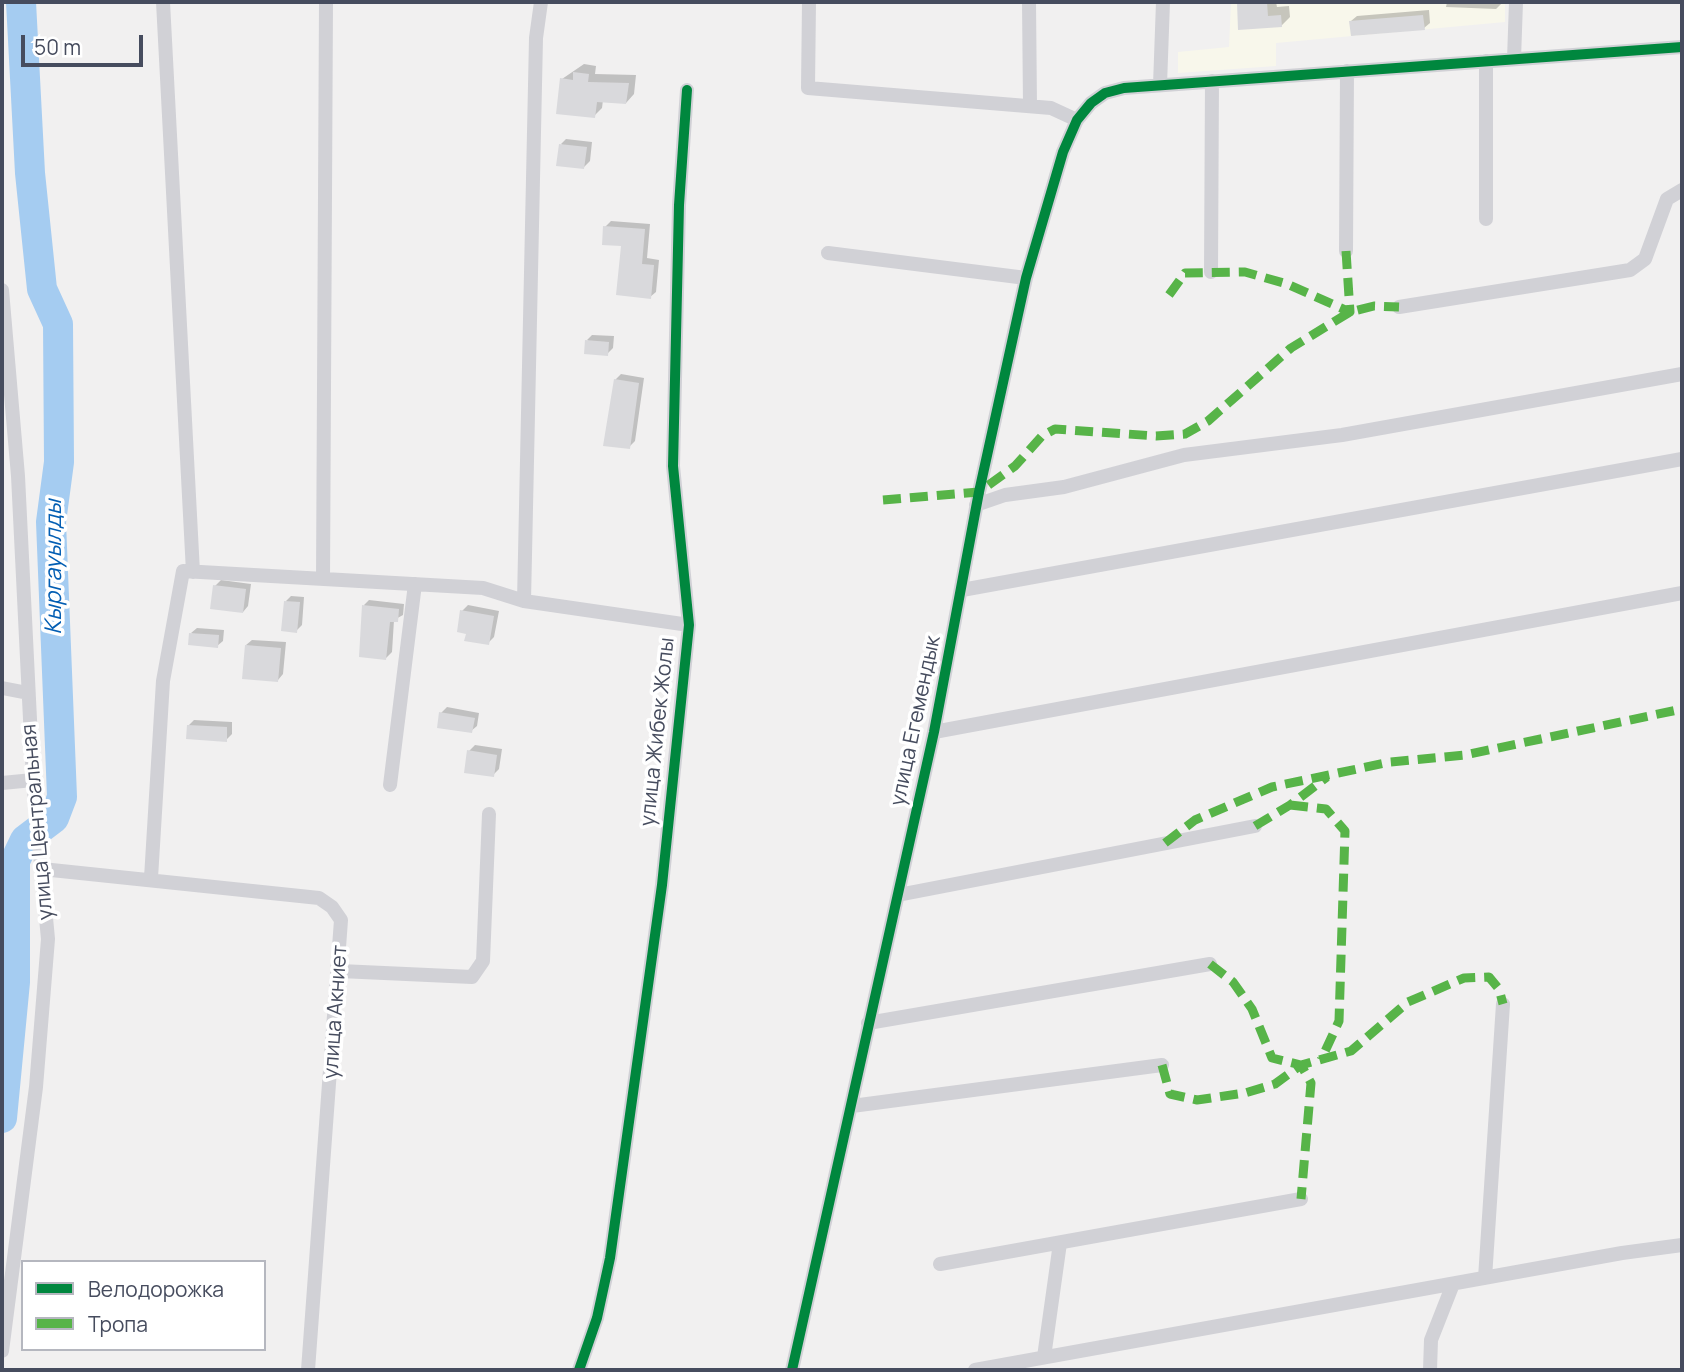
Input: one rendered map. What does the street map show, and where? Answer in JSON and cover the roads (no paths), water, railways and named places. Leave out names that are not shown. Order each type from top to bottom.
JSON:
[{"type":"street","points":[[163,2],[192,572]]},
{"type":"street","points":[[323,579],[326,2]]},
{"type":"street","points":[[524,601],[536,38],[541,2]]},
{"type":"street","points":[[809,2],[808,88],[1051,108],[1077,120]]},
{"type":"street","points":[[1029,2],[1030,106]]},
{"type":"street","points":[[1163,2],[1160,85],[1682,47]]},
{"type":"street","points":[[1514,59],[1516,2]]},
{"type":"street","points":[[1486,61],[1486,219]]},
{"type":"street","points":[[1346,251],[1347,71]]},
{"type":"street","points":[[1211,272],[1212,81]]},
{"type":"street","name":"улица Егемендык","points":[[792,1370],[934,732],[976,505],[1026,278],[1063,152],[1077,120],[1091,103],[1105,93],[1124,88],[1160,85]]},
{"type":"street","name":"улица Жибек Жолы","points":[[579,1370],[597,1318],[610,1258],[662,885],[688,625],[673,466],[679,205],[687,90]]},
{"type":"street","points":[[1399,307],[1630,271],[1645,259],[1667,199],[1682,190]]},
{"type":"street","points":[[828,253],[1026,278]]},
{"type":"street","name":"улица Центральная","points":[[2,290],[18,476],[33,780],[48,939],[36,1087],[2,1351]]},
{"type":"street","points":[[976,505],[1005,495],[1064,487],[1184,455],[1342,435],[1682,374]]},
{"type":"street","points":[[962,590],[1682,459]]},
{"type":"street","points":[[2,475],[18,476]]},
{"type":"street","points":[[151,878],[163,681],[183,571],[483,588],[524,601],[688,625]]},
{"type":"street","points":[[390,785],[415,584]]},
{"type":"street","points":[[934,732],[1682,593]]},
{"type":"street","points":[[2,688],[28,693]]},
{"type":"street","points":[[2,783],[33,780]]},
{"type":"street","points":[[340,971],[472,977],[483,961],[489,814]]},
{"type":"street","points":[[898,895],[1255,826]]},
{"type":"street","name":"улица Акниет","points":[[43,869],[151,878],[319,898],[332,907],[341,920],[340,971],[308,1370]]},
{"type":"street","points":[[868,1023],[1210,964]]},
{"type":"street","points":[[1485,1278],[1503,1004]]},
{"type":"street","points":[[852,1106],[1162,1065]]},
{"type":"street","points":[[940,1264],[1301,1199]]},
{"type":"street","points":[[1044,1357],[1060,1243]]},
{"type":"street","points":[[975,1370],[1682,1245]]},
{"type":"street","points":[[1430,1370],[1431,1340],[1453,1284]]},
{"type":"waterway","name":"Кыргауылды","points":[[2,1118],[15,982],[15,861],[25,840],[54,818],[62,797],[51,522],[59,462],[58,324],[42,289],[30,173],[21,2]]}]
